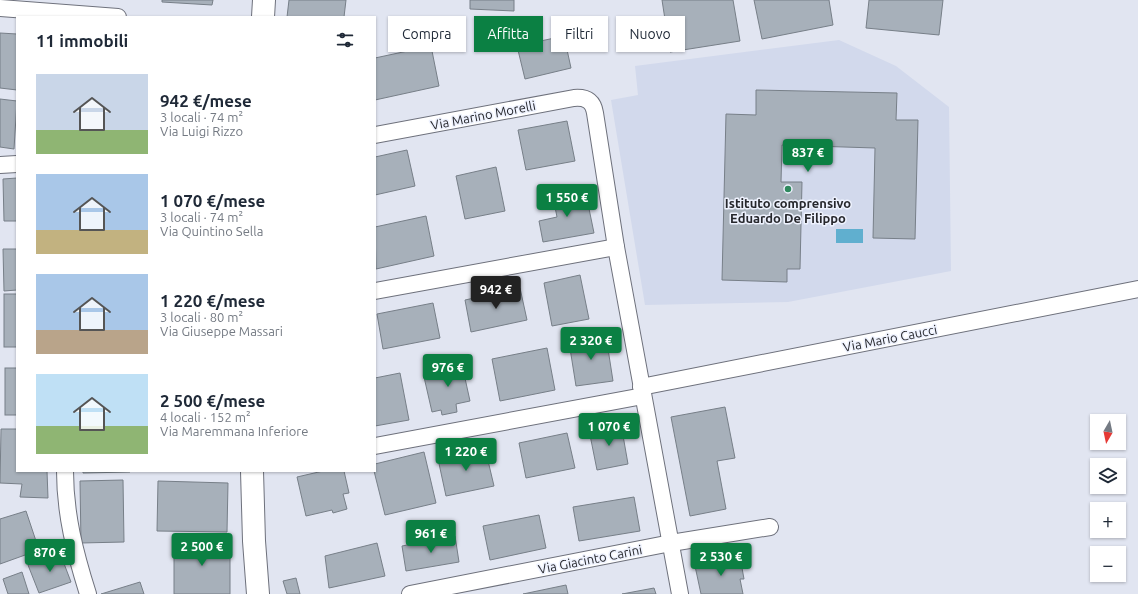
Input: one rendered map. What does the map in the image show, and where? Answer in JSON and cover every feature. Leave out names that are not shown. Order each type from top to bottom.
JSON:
[{"type":"main road","points":[[263,16],[264,0]]},
{"type":"main road","points":[[252,472],[254,548],[258,594]]},
{"type":"street","points":[[0,8],[105,16]]},
{"type":"street","name":"Via Marino Morelli","points":[[376,135],[574,98],[590,101],[595,113],[616,247]]},
{"type":"street","points":[[0,164],[16,164]]},
{"type":"street","points":[[376,291],[616,247],[680,594]]},
{"type":"street","name":"Via Mario Caucci","points":[[376,446],[1138,289]]},
{"type":"street","points":[[65,472],[65,489],[69,522],[75,552],[88,594]]},
{"type":"street","name":"Via Giacinto Carini","points":[[410,594],[671,543],[770,527]]},
{"type":"shaded area","name":"Istituto comprensivo Eduardo De Filippo","points":[[839,40],[896,66],[949,107],[951,271],[788,302],[645,305],[611,100],[638,95],[635,66]]},
{"type":"water","points":[[836,229],[863,229],[863,243],[836,243]]},
{"type":"building","points":[[162,0],[213,0],[212,5],[162,2]]},
{"type":"building","points":[[289,0],[346,0],[344,16],[287,16]]},
{"type":"building","points":[[470,0],[514,0],[514,11],[470,9]]},
{"type":"building","points":[[662,0],[733,0],[740,41],[685,50],[685,16],[664,16]]},
{"type":"building","points":[[754,0],[829,0],[833,25],[762,39]]},
{"type":"building","points":[[869,0],[943,0],[939,35],[866,28]]},
{"type":"building","points":[[0,33],[16,34],[16,90],[0,88]]},
{"type":"building","points":[[551,39],[551,52],[568,52],[571,68],[525,79],[518,52],[543,52],[543,40]]},
{"type":"building","points":[[403,52],[432,52],[439,86],[376,100],[376,58]]},
{"type":"building","points":[[756,90],[897,93],[896,120],[918,120],[915,239],[873,238],[875,148],[782,145],[781,182],[802,182],[800,269],[787,269],[787,282],[722,280],[726,114],[756,115]]},
{"type":"building","points":[[0,99],[16,101],[14,149],[0,147]]},
{"type":"building","points":[[567,121],[575,161],[526,170],[518,130]]},
{"type":"building","points":[[407,150],[415,186],[376,195],[376,157]]},
{"type":"building","points":[[496,167],[505,211],[465,219],[456,176]]},
{"type":"building","points":[[16,178],[16,221],[4,221],[3,179]]},
{"type":"building","points":[[569,188],[572,202],[587,199],[594,233],[543,242],[539,221],[557,217],[552,192]]},
{"type":"building","points":[[426,216],[434,256],[376,269],[376,227]]},
{"type":"building","points":[[3,249],[16,249],[16,290],[4,291]]},
{"type":"building","points":[[580,275],[589,319],[552,326],[544,283]]},
{"type":"building","points":[[520,288],[527,320],[471,332],[465,300]]},
{"type":"building","points":[[4,294],[16,294],[16,347],[4,347]]},
{"type":"building","points":[[433,303],[440,338],[383,349],[377,314]]},
{"type":"building","points":[[606,336],[613,381],[576,386],[569,342]]},
{"type":"building","points":[[547,348],[555,390],[500,401],[492,359]]},
{"type":"building","points":[[461,360],[470,401],[456,404],[457,412],[442,415],[441,410],[432,412],[424,377],[442,373],[440,365]]},
{"type":"building","points":[[5,368],[16,368],[16,415],[5,415]]},
{"type":"building","points":[[400,373],[409,420],[376,426],[376,378]]},
{"type":"building","points":[[725,407],[735,458],[717,461],[726,509],[690,516],[671,417]]},
{"type":"building","points":[[621,424],[628,464],[597,470],[589,430]]},
{"type":"building","points":[[1,429],[16,429],[16,472],[47,472],[48,498],[20,497],[22,484],[0,483]]},
{"type":"building","points":[[567,433],[575,468],[526,478],[519,443]]},
{"type":"building","points":[[485,448],[494,486],[446,496],[438,459]]},
{"type":"building","points":[[424,452],[436,503],[385,515],[374,472],[376,472],[376,464]]},
{"type":"building","points":[[83,472],[130,472],[83,473]]},
{"type":"building","points":[[319,472],[344,472],[349,493],[343,494],[347,509],[333,513],[332,510],[306,516],[297,477]]},
{"type":"building","points":[[123,480],[124,542],[81,543],[80,481]]},
{"type":"building","points":[[158,481],[228,483],[227,532],[157,531]]},
{"type":"building","points":[[634,497],[640,531],[579,541],[573,507]]},
{"type":"building","points":[[26,511],[39,550],[0,564],[0,519]]},
{"type":"building","points":[[539,515],[546,548],[490,560],[483,526]]},
{"type":"building","points":[[455,536],[459,562],[406,571],[402,546]]},
{"type":"building","points":[[230,540],[230,594],[174,594],[174,541]]},
{"type":"building","points":[[377,543],[385,576],[329,588],[325,556]]},
{"type":"building","points":[[60,553],[71,582],[39,593],[28,565]]},
{"type":"building","points":[[740,557],[744,579],[740,579],[743,594],[701,594],[695,566]]},
{"type":"building","points":[[22,572],[29,594],[8,594],[3,579]]},
{"type":"building","points":[[296,578],[300,594],[287,594],[283,581]]},
{"type":"building","points":[[140,582],[144,594],[101,594]]},
{"type":"building","points":[[566,585],[568,594],[523,594]]},
{"type":"building","points":[[654,588],[656,594],[622,594]]},
{"type":"place","name":"Istituto comprensivo Eduardo De Filippo","points":[[788,189]]}]
